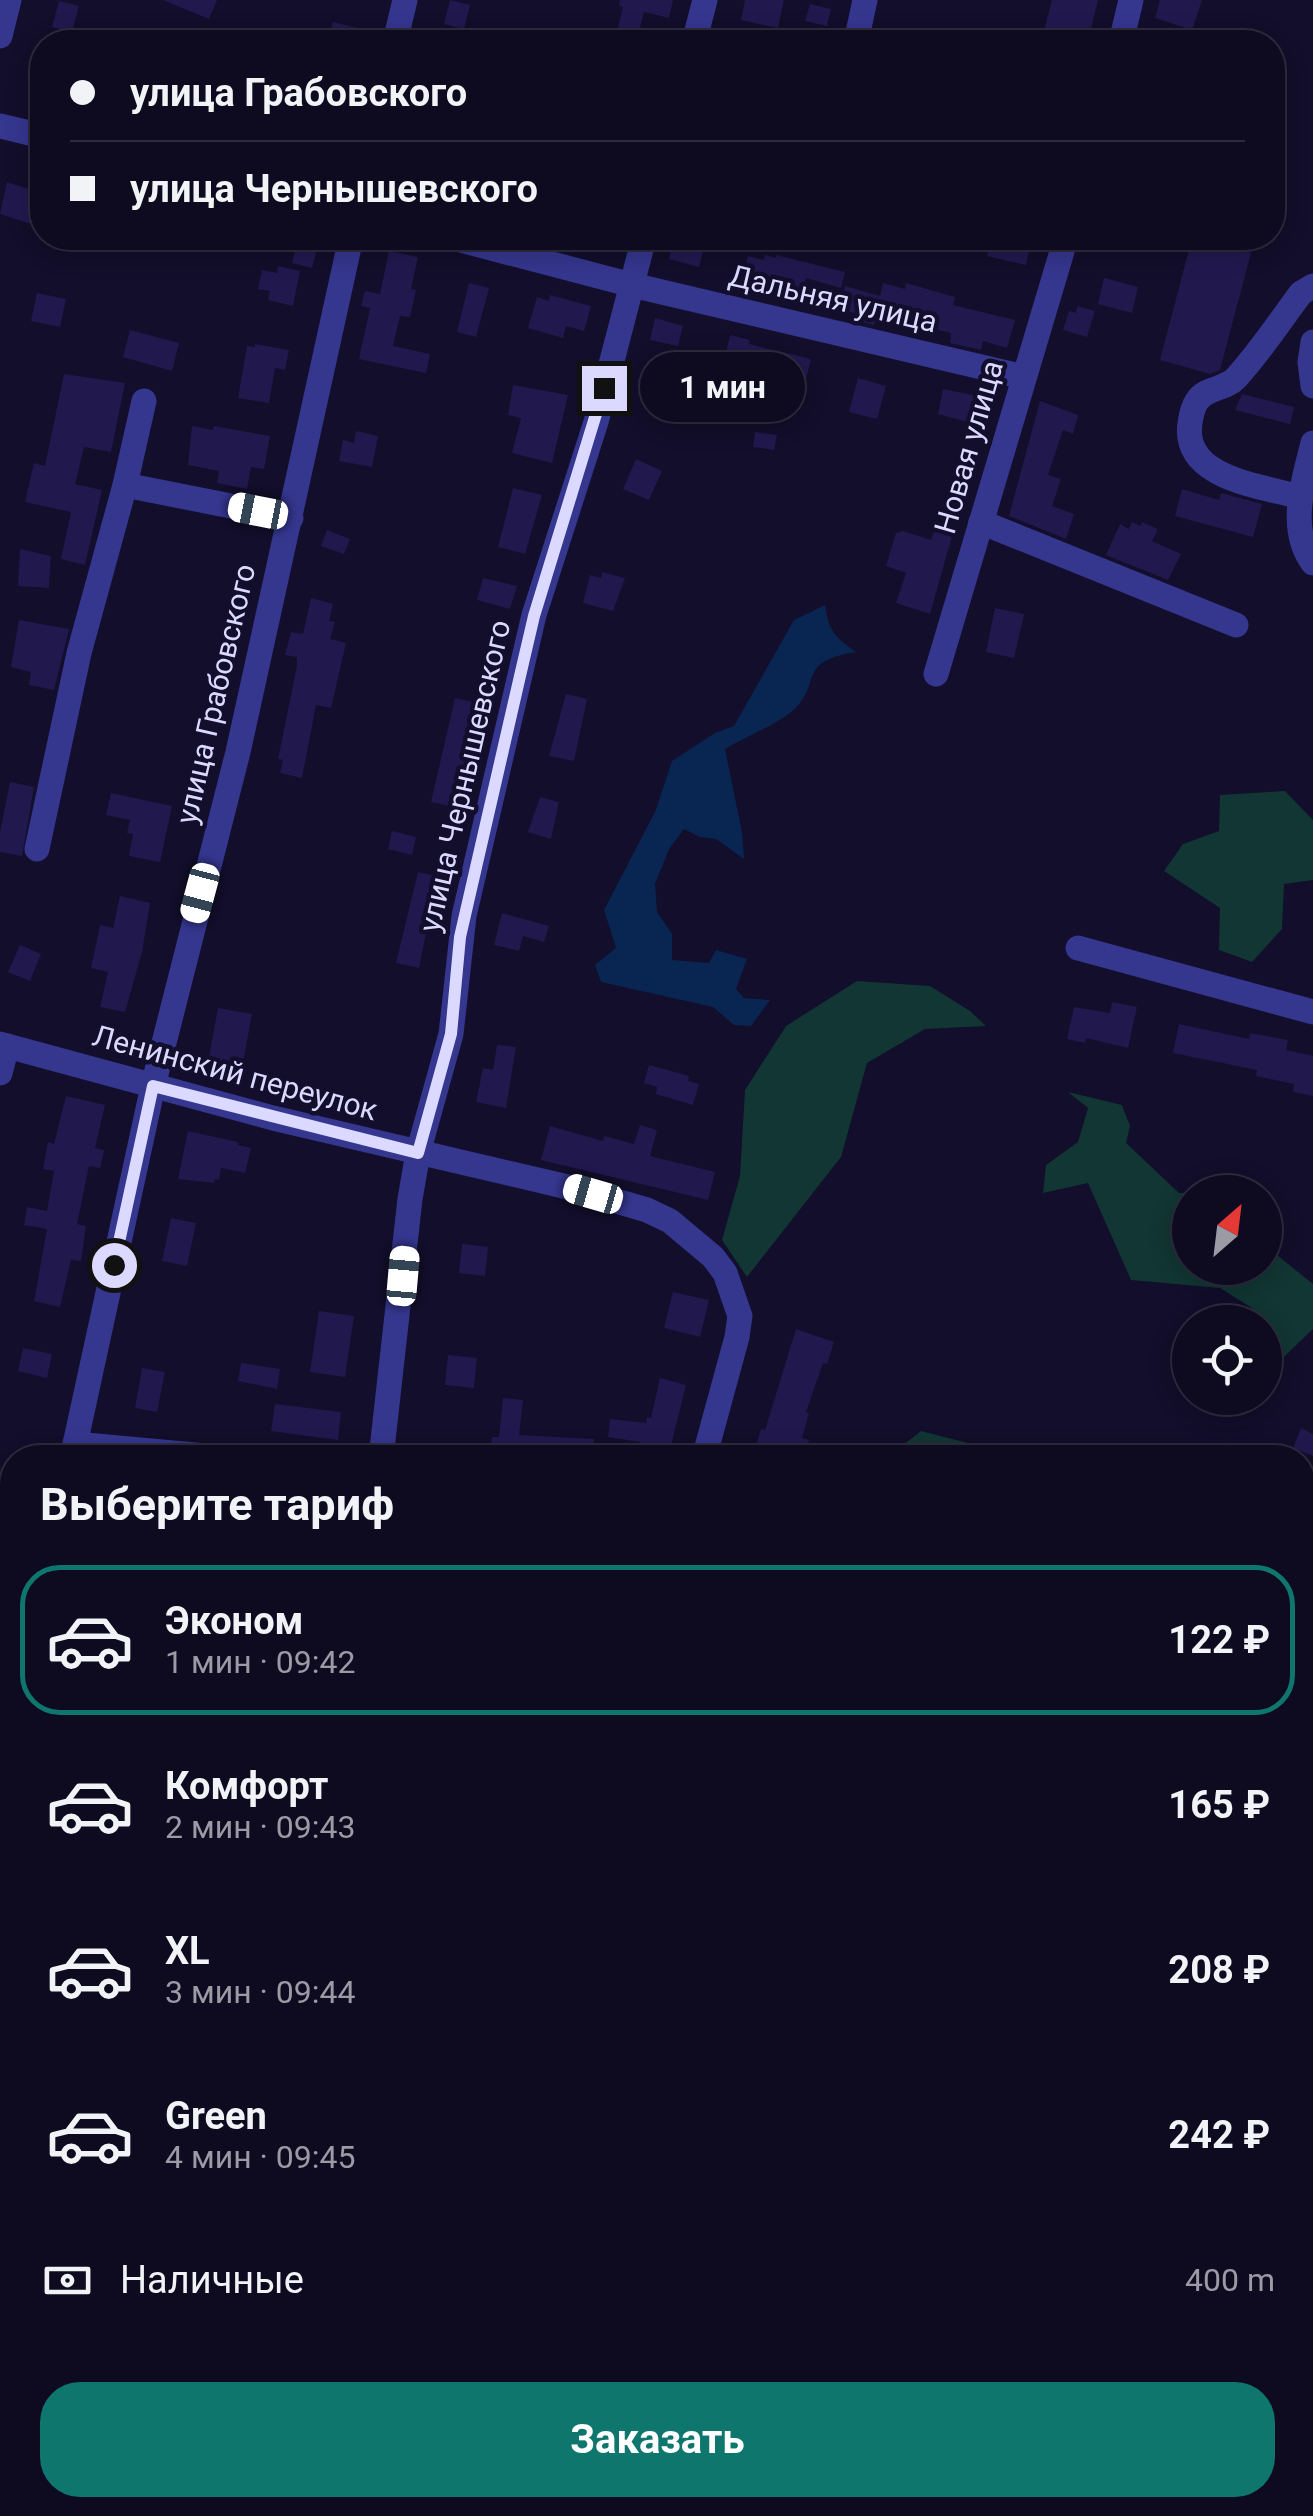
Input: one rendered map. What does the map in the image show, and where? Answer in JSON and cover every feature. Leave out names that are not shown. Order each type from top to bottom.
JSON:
[{"type":"street","points":[[0,36],[9,0]]},
{"type":"street","points":[[398,30],[405,0]]},
{"type":"street","points":[[697,30],[705,0]]},
{"type":"street","points":[[859,30],[865,0]]},
{"type":"street","points":[[1124,30],[1131,0]]},
{"type":"street","points":[[0,126],[30,133]]},
{"type":"street","name":"улица Грабовского","points":[[75,1445],[153,1086],[238,752],[348,250]]},
{"type":"street","name":"Дальняя улица","points":[[499,250],[1024,377]]},
{"type":"street","name":"улица Чернышевского","points":[[382,1445],[410,1199],[418,1153],[451,1034],[462,926],[534,616],[596,422],[641,250]]},
{"type":"street","name":"Новая улица","points":[[936,674],[1062,250]]},
{"type":"street","points":[[1300,497],[1211,468],[1196,452],[1190,432],[1194,404],[1200,396],[1234,380],[1301,293],[1313,286]]},
{"type":"street","points":[[1313,342],[1313,386]]},
{"type":"street","points":[[37,848],[88,614],[126,486],[144,401]]},
{"type":"street","points":[[1313,443],[1298,512],[1304,548],[1313,563]]},
{"type":"street","points":[[126,486],[291,518]]},
{"type":"street","points":[[981,522],[1236,625]]},
{"type":"street","points":[[1078,948],[1313,1012]]},
{"type":"street","points":[[0,1073],[4,1045]]},
{"type":"street","name":"Ленинский переулок","points":[[4,1045],[647,1210],[694,1239],[725,1274],[740,1316],[708,1445]]},
{"type":"green space","points":[[1285,791],[1313,820],[1313,880],[1284,884],[1282,929],[1252,962],[1219,950],[1220,908],[1164,871],[1183,844],[1219,831],[1220,795]]},
{"type":"green space","points":[[857,981],[930,986],[986,1026],[925,1029],[867,1063],[841,1157],[747,1277],[722,1240],[740,1176],[745,1090],[786,1026]]},
{"type":"green space","points":[[1068,1092],[1122,1105],[1130,1126],[1126,1143],[1172,1186],[1172,1284],[1131,1280],[1088,1183],[1043,1193],[1046,1165],[1078,1142],[1088,1108]]},
{"type":"green space","points":[[1282,1259],[1313,1284],[1313,1329],[1282,1359],[1282,1305],[1247,1305],[1220,1288],[1187,1285],[1282,1285]]},
{"type":"green space","points":[[921,1431],[976,1445],[903,1445]]},
{"type":"water","points":[[825,605],[834,633],[856,652],[824,662],[790,713],[725,749],[744,859],[716,839],[684,829],[669,849],[655,884],[657,912],[672,934],[672,960],[709,963],[716,950],[747,959],[736,989],[744,998],[770,1000],[751,1026],[734,1025],[713,1007],[601,982],[595,965],[616,948],[604,910],[655,812],[672,761],[715,733],[734,726],[794,620]]},
{"type":"building","points":[[163,0],[217,0],[209,19]]},
{"type":"building","points":[[450,0],[470,5],[464,29],[444,24]]},
{"type":"building","points":[[620,0],[673,0],[669,18],[644,12],[639,30],[617,30],[623,7],[619,6]]},
{"type":"building","points":[[745,0],[784,0],[778,28],[741,20]]},
{"type":"building","points":[[1052,0],[1098,0],[1091,30],[1044,30]]},
{"type":"building","points":[[1160,0],[1202,0],[1192,30],[1155,18]]},
{"type":"building","points":[[59,1],[79,6],[73,30],[52,27]]},
{"type":"building","points":[[810,4],[831,9],[827,26],[805,21]]},
{"type":"building","points":[[333,22],[358,28],[358,30],[331,30]]},
{"type":"building","points":[[7,182],[30,189],[30,224],[0,214]]},
{"type":"building","points":[[295,250],[316,252],[312,268],[292,263]]},
{"type":"building","points":[[671,250],[703,250],[699,267],[669,259]]},
{"type":"building","points":[[983,250],[1029,250],[1026,265],[987,256],[988,252]]},
{"type":"building","points":[[1189,250],[1252,250],[1220,370],[1210,374],[1160,360]]},
{"type":"building","points":[[389,251],[418,257],[410,317],[400,316],[393,346],[430,354],[426,373],[359,359],[370,308],[361,306],[365,291],[380,294]]},
{"type":"building","points":[[765,255],[845,272],[841,288],[806,278],[802,293],[782,287],[779,298],[756,291],[759,279],[743,274],[748,256],[764,260]]},
{"type":"building","points":[[278,266],[300,271],[293,306],[268,300],[270,291],[258,289],[262,270],[277,273]]},
{"type":"building","points":[[1104,278],[1138,287],[1132,313],[1098,304]]},
{"type":"building","points":[[469,283],[489,288],[476,337],[457,332]]},
{"type":"building","points":[[883,283],[905,289],[906,283],[955,297],[953,305],[1015,320],[1007,348],[983,341],[981,350],[950,343],[951,333],[877,315],[874,325],[858,321],[860,314],[839,310],[845,286],[880,296]]},
{"type":"building","points":[[37,293],[66,299],[60,327],[31,321]]},
{"type":"building","points":[[550,295],[591,306],[584,331],[566,326],[563,338],[528,328],[537,297],[549,301]]},
{"type":"building","points":[[1077,306],[1095,311],[1087,337],[1063,330],[1069,311],[1076,313]]},
{"type":"building","points":[[655,318],[683,326],[678,346],[650,340]]},
{"type":"building","points":[[130,330],[179,343],[172,371],[123,357]]},
{"type":"building","points":[[730,335],[750,340],[749,344],[811,359],[804,387],[723,366]]},
{"type":"building","points":[[247,346],[289,350],[285,370],[275,368],[269,403],[238,398]]},
{"type":"building","points":[[64,374],[125,383],[111,452],[84,447],[75,484],[102,490],[85,565],[61,559],[71,512],[25,502],[34,463],[45,466]]},
{"type":"building","points":[[858,378],[886,386],[877,419],[849,412]]},
{"type":"building","points":[[513,385],[568,395],[552,463],[512,453],[521,418],[508,415]]},
{"type":"building","points":[[943,389],[992,399],[986,427],[938,414]]},
{"type":"building","points":[[1242,394],[1294,407],[1290,424],[1235,410]]},
{"type":"building","points":[[1040,401],[1078,415],[1073,434],[1063,430],[1048,475],[1061,479],[1052,506],[1074,514],[1066,539],[1009,516]]},
{"type":"building","points":[[192,426],[270,436],[264,469],[251,467],[247,489],[217,483],[219,471],[188,465]]},
{"type":"building","points":[[356,431],[378,436],[372,467],[339,461],[343,440],[354,443]]},
{"type":"building","points":[[755,432],[777,435],[774,450],[753,447]]},
{"type":"building","points":[[636,459],[662,471],[649,500],[623,489]]},
{"type":"building","points":[[513,488],[542,495],[525,554],[498,547]]},
{"type":"building","points":[[1182,489],[1219,500],[1221,493],[1262,504],[1253,537],[1175,516]]},
{"type":"building","points":[[1132,522],[1158,529],[1152,541],[1181,554],[1168,580],[1106,555],[1120,524],[1129,529]]},
{"type":"building","points":[[937,523],[954,529],[930,614],[896,603],[906,573],[886,566],[896,533],[903,531],[931,540]]},
{"type":"building","points":[[327,530],[350,539],[344,554],[321,546]]},
{"type":"building","points":[[20,549],[51,556],[49,588],[18,586]]},
{"type":"building","points":[[602,572],[625,578],[613,611],[583,603],[590,575],[601,578]]},
{"type":"building","points":[[483,578],[517,586],[510,609],[477,600]]},
{"type":"building","points":[[311,598],[333,604],[329,621],[335,622],[330,639],[346,643],[331,708],[316,705],[302,778],[280,773],[283,760],[278,759],[297,666],[297,657],[285,655],[291,632],[303,634]]},
{"type":"building","points":[[995,608],[1024,614],[1014,658],[986,652]]},
{"type":"building","points":[[19,620],[69,629],[54,690],[29,685],[31,672],[11,667]]},
{"type":"building","points":[[566,694],[587,699],[574,761],[549,756]]},
{"type":"building","points":[[455,698],[482,704],[458,808],[431,802]]},
{"type":"building","points":[[10,782],[34,787],[22,856],[0,852]]},
{"type":"building","points":[[111,793],[172,806],[160,862],[129,856],[133,834],[127,833],[130,820],[106,815]]},
{"type":"building","points":[[540,797],[559,802],[551,839],[528,832]]},
{"type":"building","points":[[392,831],[416,837],[412,855],[388,849]]},
{"type":"building","points":[[418,872],[441,877],[419,968],[396,963]]},
{"type":"building","points":[[120,896],[150,903],[142,952],[125,1012],[100,1007],[108,972],[91,968],[100,925],[113,928]]},
{"type":"building","points":[[502,913],[549,926],[544,942],[523,936],[519,951],[494,945]]},
{"type":"building","points":[[20,945],[41,954],[30,981],[8,972]]},
{"type":"building","points":[[1112,1002],[1137,1007],[1128,1048],[1086,1038],[1085,1043],[1067,1039],[1074,1007],[1110,1013]]},
{"type":"building","points":[[218,1008],[252,1014],[242,1068],[208,1062]]},
{"type":"building","points":[[1179,1024],[1249,1039],[1250,1033],[1288,1040],[1286,1050],[1313,1056],[1313,1096],[1293,1092],[1294,1084],[1256,1076],[1257,1070],[1173,1053]]},
{"type":"building","points":[[497,1045],[516,1047],[506,1108],[476,1102],[483,1068],[493,1070]]},
{"type":"building","points":[[649,1065],[689,1076],[688,1081],[699,1084],[693,1105],[656,1094],[657,1087],[644,1083]]},
{"type":"building","points":[[66,1096],[105,1105],[95,1148],[104,1150],[100,1168],[89,1166],[77,1224],[86,1226],[81,1261],[71,1260],[60,1307],[34,1301],[47,1229],[24,1225],[27,1207],[47,1211],[54,1171],[43,1169],[48,1142],[54,1144]]},
{"type":"building","points":[[640,1125],[657,1130],[650,1156],[715,1172],[708,1200],[541,1160],[550,1126],[603,1141],[604,1136],[634,1144]]},
{"type":"building","points":[[188,1131],[251,1148],[245,1173],[221,1168],[219,1180],[214,1183],[178,1179]]},
{"type":"building","points":[[171,1218],[196,1223],[187,1266],[162,1261]]},
{"type":"building","points":[[462,1244],[488,1247],[485,1276],[459,1273]]},
{"type":"building","points":[[673,1292],[709,1300],[700,1337],[664,1328]]},
{"type":"building","points":[[319,1311],[354,1316],[345,1377],[310,1372]]},
{"type":"building","points":[[796,1329],[834,1342],[806,1412],[809,1413],[802,1438],[809,1440],[807,1445],[756,1445],[761,1429],[765,1430]]},
{"type":"building","points":[[23,1348],[52,1354],[47,1378],[18,1371]]},
{"type":"building","points":[[448,1355],[477,1358],[474,1388],[445,1385]]},
{"type":"building","points":[[241,1363],[280,1369],[277,1389],[238,1381]]},
{"type":"building","points":[[142,1368],[165,1372],[157,1412],[135,1408]]},
{"type":"building","points":[[660,1378],[686,1385],[671,1445],[639,1445],[640,1442],[608,1437],[610,1419],[646,1423],[647,1417],[651,1418]]},
{"type":"building","points":[[503,1398],[523,1400],[519,1435],[594,1439],[593,1445],[491,1445],[492,1437],[499,1437]]},
{"type":"building","points":[[275,1404],[341,1412],[338,1440],[271,1431]]},
{"type":"building","points":[[1301,1428],[1313,1434],[1313,1445],[1294,1445]]},
{"type":"route","points":[[114,1265],[153,1086],[418,1153],[451,1034],[464,916],[534,616],[604,388]]}]
